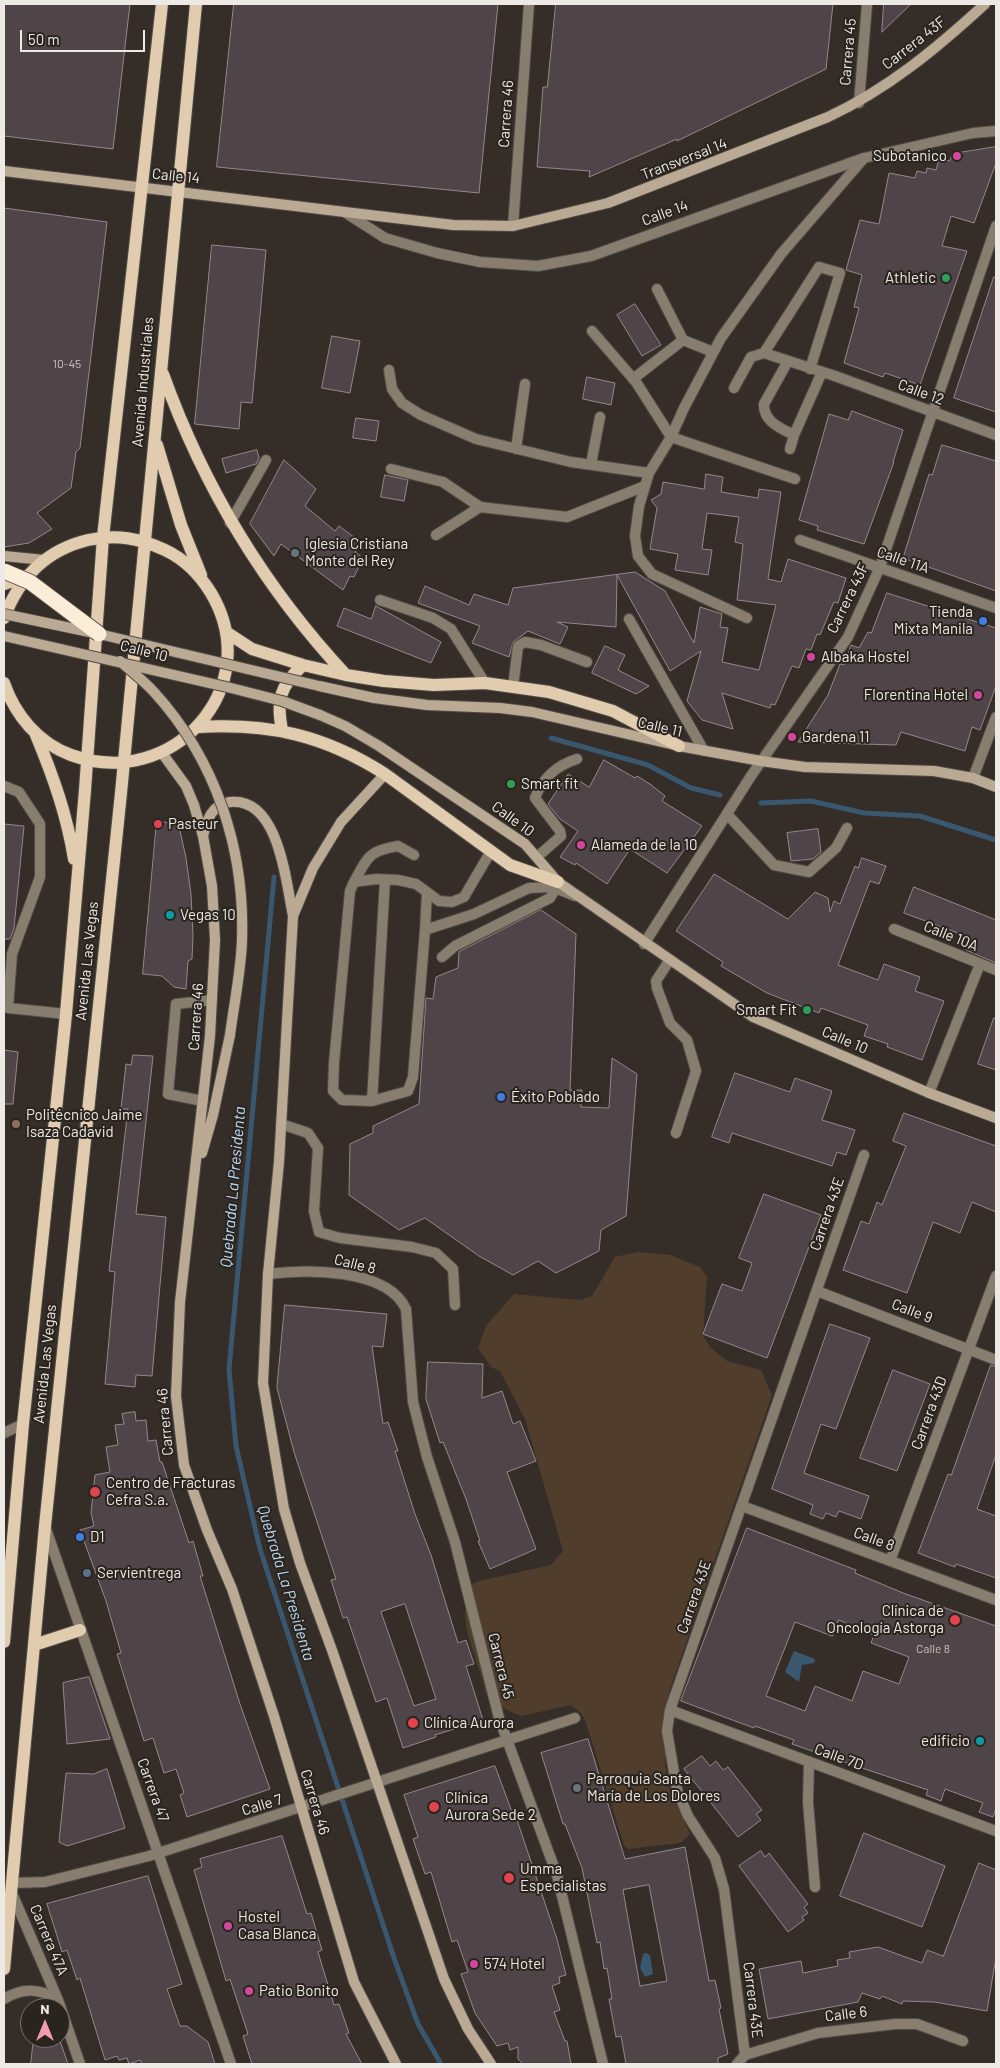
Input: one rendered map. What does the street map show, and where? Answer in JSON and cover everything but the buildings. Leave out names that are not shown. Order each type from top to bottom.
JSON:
[{"type":"highway","points":[[4,571],[30,582],[99,634]]},
{"type":"main road","name":"Avenida Industriales","points":[[88,761],[103,537],[162,4]]},
{"type":"main road","name":"Avenida Industriales","points":[[124,764],[196,4]]},
{"type":"main road","points":[[161,369],[194,454],[230,523],[273,588],[346,674]]},
{"type":"main road","points":[[4,683],[6,695],[20,717],[36,734],[60,751],[88,761],[124,764],[162,753],[181,742],[198,727],[217,699],[227,666],[226,632],[218,605],[204,582],[181,525],[154,438]]},
{"type":"main road","points":[[4,618],[11,598],[27,576],[44,560],[72,544],[103,537],[125,537],[145,541],[178,556],[204,582]]},
{"type":"main road","points":[[4,584],[27,576]]},
{"type":"main road","points":[[226,632],[252,649],[302,665],[346,674],[384,681],[434,685],[485,683],[549,692],[613,711],[679,746]]},
{"type":"main road","points":[[282,730],[278,712],[280,694],[289,678],[302,665]]},
{"type":"main road","points":[[198,727],[229,725],[282,730],[320,740],[364,761],[385,774],[510,864],[557,885]]},
{"type":"main road","points":[[36,734],[57,787],[69,826],[78,879]]},
{"type":"main road","name":"Avenida Las Vegas","points":[[4,1642],[23,1424],[66,1014],[88,761]]},
{"type":"main road","name":"Avenida Las Vegas","points":[[4,1969],[45,1526],[124,764]]},
{"type":"main road","points":[[34,1645],[80,1630]]},
{"type":"street","name":"Carrera 46","points":[[513,226],[529,4]]},
{"type":"street","name":"Carrera 45","points":[[859,103],[867,4]]},
{"type":"street","name":"Carrera 43F","points":[[859,103],[914,66],[985,4]]},
{"type":"street","name":"Transversal 14","points":[[513,226],[608,203],[708,166],[828,118],[859,103]]},
{"type":"street","name":"Calle 14","points":[[346,213],[385,238],[437,254],[480,262],[538,266],[591,256],[864,158],[973,133],[996,131]]},
{"type":"street","points":[[747,618],[652,574],[638,556],[635,536],[645,486],[649,473],[671,437],[713,352],[754,290],[781,254],[864,158]]},
{"type":"street","name":"Calle 14","points":[[4,171],[453,225],[513,226]]},
{"type":"street","name":"Carrera 43F","points":[[644,944],[761,761],[848,636],[880,567],[931,412],[996,226]]},
{"type":"street","points":[[734,388],[751,357],[764,353],[819,267],[840,273],[810,369]]},
{"type":"street","points":[[657,289],[683,340],[713,352]]},
{"type":"street","points":[[592,331],[633,379],[671,437],[795,479]]},
{"type":"street","points":[[633,379],[683,340]]},
{"type":"street","name":"Calle 12","points":[[764,353],[835,376],[996,435]]},
{"type":"street","points":[[788,361],[764,404],[764,412],[768,418],[794,435]]},
{"type":"street","points":[[388,370],[392,389],[402,403],[421,415],[476,439],[591,464],[649,473]]},
{"type":"street","points":[[790,449],[794,435],[822,372]]},
{"type":"street","points":[[516,449],[525,384]]},
{"type":"street","points":[[591,464],[600,417]]},
{"type":"street","points":[[230,523],[266,460]]},
{"type":"street","points":[[391,468],[443,482],[480,507],[567,517],[645,486]]},
{"type":"street","points":[[436,535],[480,507]]},
{"type":"street","name":"Calle 11A","points":[[800,540],[996,608]]},
{"type":"street","points":[[4,556],[44,560]]},
{"type":"street","points":[[380,600],[433,618],[451,629],[485,683]]},
{"type":"street","name":"Calle 10","points":[[4,614],[99,634],[319,686]]},
{"type":"street","points":[[628,619],[704,751]]},
{"type":"street","name":"Calle 10","points":[[4,636],[120,661],[282,701],[345,726],[431,780],[525,844],[557,885],[579,897],[644,944],[753,1017],[929,1093],[996,1118]]},
{"type":"street","points":[[513,687],[518,646],[525,642],[541,645],[588,662]]},
{"type":"street","points":[[120,661],[154,692],[182,728],[206,766],[224,808],[236,852],[242,897],[242,942],[230,1035],[213,1115],[194,1182]]},
{"type":"street","name":"Calle 11","points":[[319,686],[374,698],[426,705],[500,708],[532,712],[679,746],[761,761],[805,767],[908,769],[973,778],[996,787]]},
{"type":"street","points":[[973,778],[996,717]]},
{"type":"street","name":"Carrera 46","points":[[162,753],[186,786],[202,836],[212,886],[214,931],[212,1000],[203,1101],[180,1302],[176,1396],[184,1465],[207,1530],[232,1589],[274,1716],[354,1982],[396,2064]]},
{"type":"street","points":[[536,857],[561,836],[560,831],[535,798],[539,787],[550,774],[568,761],[577,758]]},
{"type":"street","points":[[293,916],[313,868],[341,822],[385,774]]},
{"type":"street","points":[[4,786],[19,792],[40,824],[40,878],[12,954],[8,1008],[66,1014]]},
{"type":"street","points":[[202,836],[209,814],[224,803],[240,801],[256,808],[269,825],[276,842],[293,916],[281,1124],[268,1274],[263,1382],[284,1510],[300,1564],[333,1653],[444,1979],[468,2029],[492,2064]]},
{"type":"street","points":[[727,814],[774,864],[809,872],[836,848],[847,828]]},
{"type":"street","points":[[414,855],[398,846],[383,849],[368,857],[350,891],[337,1024],[333,1091],[342,1100],[372,1100],[408,1092],[412,1077],[427,892]]},
{"type":"street","points":[[354,882],[386,880],[416,884],[439,901],[446,902],[464,897],[491,850]]},
{"type":"street","points":[[372,1100],[386,880]]},
{"type":"street","points":[[425,930],[474,914],[528,888],[557,885]]},
{"type":"street","points":[[442,957],[455,946],[550,898],[557,885]]},
{"type":"street","name":"Calle 10A","points":[[894,929],[996,970]]},
{"type":"street","points":[[669,961],[656,981],[657,988],[670,1023],[687,1040],[696,1070],[676,1133]]},
{"type":"street","points":[[929,1093],[980,964]]},
{"type":"street","points":[[203,1101],[168,1094],[176,1004],[212,1000]]},
{"type":"street","points":[[281,1124],[308,1133],[318,1148],[314,1211],[319,1232],[340,1238],[412,1247],[436,1253],[453,1269],[456,1305]]},
{"type":"street","name":"Carrera 43E","points":[[745,2055],[724,1889],[714,1858],[688,1816],[676,1790],[667,1731],[670,1710],[864,1154]]},
{"type":"street","name":"Calle 8","points":[[268,1274],[315,1270],[334,1272],[371,1282],[388,1289],[401,1298],[406,1309],[408,1328]]},
{"type":"street","name":"Carrera 43D","points":[[890,1561],[996,1276]]},
{"type":"street","name":"Calle 9","points":[[817,1291],[996,1360]]},
{"type":"street","name":"Carrera 45","points":[[408,1328],[412,1402],[427,1458],[455,1542],[499,1718],[558,1876],[603,2064]]},
{"type":"street","points":[[4,1433],[23,1424]]},
{"type":"street","name":"Calle 8","points":[[742,1506],[996,1600]]},
{"type":"street","name":"Carrera 47","points":[[45,1526],[160,1853],[231,2064]]},
{"type":"street","name":"Calle 7D","points":[[670,1710],[996,1831]]},
{"type":"street","name":"Calle 7","points":[[11,1887],[45,1882],[160,1853],[574,1718]]},
{"type":"street","points":[[809,1762],[808,1802],[815,1887]]},
{"type":"street","name":"Carrera 47A","points":[[11,1887],[57,1998]]},
{"type":"street","name":"Carrera 47A","points":[[4,1999],[24,1990],[36,1990],[55,1998]]},
{"type":"street","name":"Calle 6","points":[[745,2055],[818,2033],[895,2024],[917,2024],[963,2041]]},
{"type":"street","name":"Carrera 47A","points":[[70,2035],[80,2064]]},
{"type":"street","points":[[737,2064],[745,2055]]},
{"type":"shaded area","points":[[638,1252],[670,1255],[700,1267],[707,1277],[703,1336],[710,1347],[727,1361],[761,1370],[772,1395],[669,1692],[665,1765],[670,1791],[690,1834],[680,1843],[628,1849],[624,1845],[585,1720],[580,1712],[571,1705],[521,1716],[507,1710],[486,1695],[467,1629],[465,1601],[468,1586],[479,1581],[551,1565],[563,1551],[525,1419],[500,1371],[491,1367],[478,1348],[486,1326],[514,1294],[580,1300],[592,1296],[615,1257]]},
{"type":"water","points":[[794,1651],[815,1659],[814,1663],[802,1665],[799,1682],[785,1672]]},
{"type":"water","points":[[643,1954],[650,1955],[653,1974],[645,1977],[640,1968]]},
{"type":"waterway","points":[[551,738],[648,765],[691,788],[720,795]]},
{"type":"waterway","points":[[761,803],[811,801],[864,813],[920,816],[996,840]]},
{"type":"waterway","name":"Quebrada La Presidenta","points":[[274,877],[229,1369],[236,1446],[260,1549],[394,1958],[418,2024],[441,2064]]},
{"type":"place","name":"Subotanico","points":[[957,156]]},
{"type":"place","name":"Athletic","points":[[946,278]]},
{"type":"place","name":"Iglesia Cristiana Monte del Rey","points":[[295,553]]},
{"type":"place","name":"Tienda Mixta Manila","points":[[983,621]]},
{"type":"place","name":"Albaka Hostel","points":[[811,657]]},
{"type":"place","name":"Florentina Hotel","points":[[978,695]]},
{"type":"place","name":"Gardena 11","points":[[792,737]]},
{"type":"place","name":"Smart fit","points":[[511,784]]},
{"type":"place","name":"Pasteur","points":[[158,824]]},
{"type":"place","name":"Alameda de la 10","points":[[581,845]]},
{"type":"place","name":"Vegas 10","points":[[170,915]]},
{"type":"place","name":"Smart Fit","points":[[807,1010]]},
{"type":"place","name":"Éxito Poblado","points":[[501,1097]]},
{"type":"place","name":"Politécnico Jaime Isaza Cadavid","points":[[16,1124]]},
{"type":"place","name":"Centro de Fracturas Cefra S.a.","points":[[95,1492]]},
{"type":"place","name":"D1","points":[[80,1537]]},
{"type":"place","name":"Servientrega","points":[[87,1573]]},
{"type":"place","name":"Clínica de Oncología Astorga","points":[[955,1620]]},
{"type":"place","name":"Clínica Aurora","points":[[413,1723]]},
{"type":"place","name":"edificio","points":[[980,1741]]},
{"type":"place","name":"Parroquia Santa María de Los Dolores","points":[[577,1788]]},
{"type":"place","name":"Clínica Aurora Sede 2","points":[[434,1807]]},
{"type":"place","name":"Umma Especialistas","points":[[509,1878]]},
{"type":"place","name":"Hostel Casa Blanca","points":[[228,1926]]},
{"type":"place","name":"574 Hotel","points":[[474,1964]]},
{"type":"place","name":"Patio Bonito","points":[[249,1991]]}]
